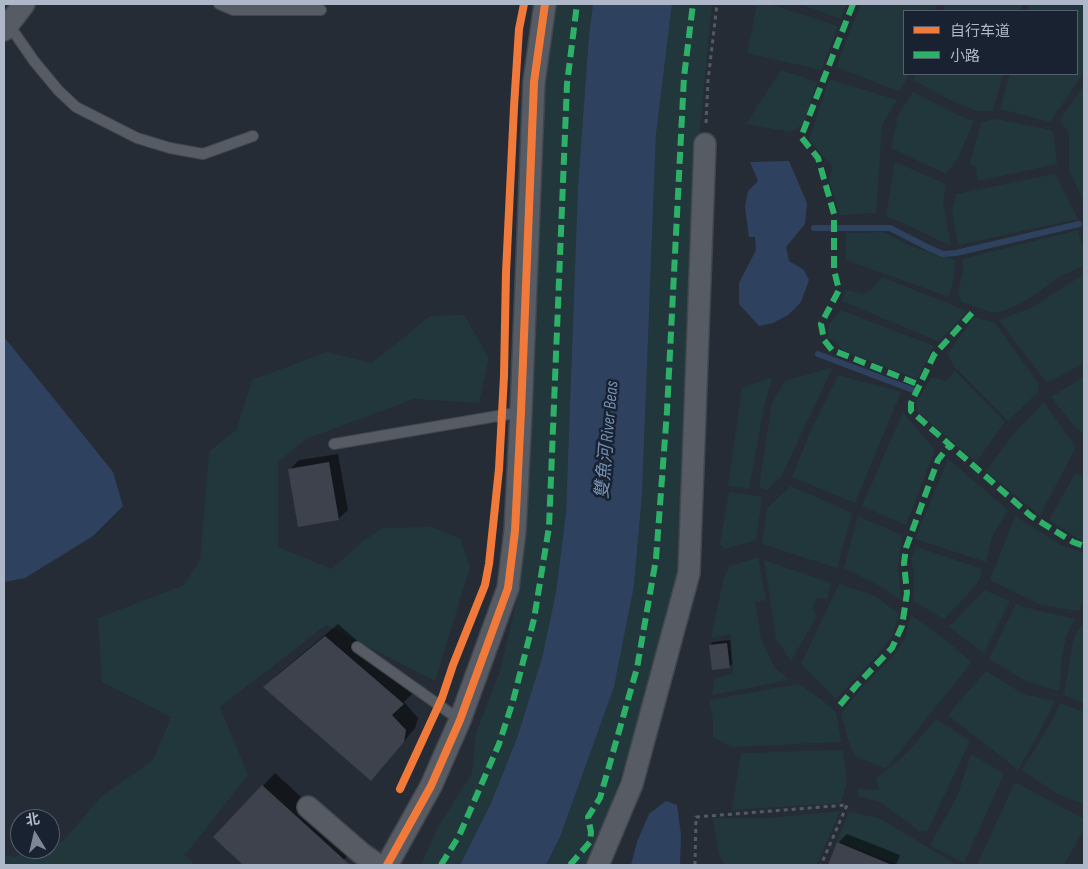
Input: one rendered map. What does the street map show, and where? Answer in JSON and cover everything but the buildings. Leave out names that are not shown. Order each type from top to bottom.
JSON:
[{"type":"street","points":[[6,27],[24,4]]},
{"type":"street","points":[[387,865],[431,786],[460,720],[508,588],[515,531],[534,82],[545,4]]},
{"type":"street","points":[[598,865],[632,784],[689,573],[705,144]]},
{"type":"street","points":[[308,807],[361,853],[378,865]]},
{"type":"lane","points":[[219,4],[233,10],[321,10]]},
{"type":"lane","points":[[6,27],[58,90],[76,107],[137,138],[170,148],[203,154],[253,136]]},
{"type":"lane","points":[[334,444],[482,417],[521,412]]},
{"type":"lane","points":[[357,647],[460,720]]},
{"type":"path","points":[[705,144],[708,81],[717,4]]},
{"type":"path","points":[[453,665],[456,656]]},
{"type":"path","points":[[695,865],[696,817],[848,804],[821,865]]},
{"type":"green space","points":[[553,4],[593,4],[578,186],[566,512],[556,592],[542,658],[517,738],[491,803],[460,865],[421,865],[438,827],[472,773],[476,733],[500,671],[521,582],[529,474],[540,97]]},
{"type":"green space","points":[[672,4],[712,4],[699,138],[684,572],[655,675],[596,848],[587,865],[546,865],[560,837],[614,687],[634,586],[642,494],[656,134]]},
{"type":"green space","points":[[757,4],[769,4],[838,26],[821,70],[747,53]]},
{"type":"green space","points":[[800,4],[846,4],[841,19]]},
{"type":"green space","points":[[861,4],[938,4],[935,10],[903,10],[903,75],[909,75],[903,87],[898,91],[836,67]]},
{"type":"green space","points":[[945,4],[1022,4],[1020,10],[942,10]]},
{"type":"green space","points":[[1029,4],[1084,4],[1084,72],[1050,122],[1000,109],[1010,75],[1078,75],[1078,10],[1027,10]]},
{"type":"green space","points":[[781,70],[817,82],[804,124],[791,132],[746,124]]},
{"type":"green space","points":[[916,75],[1003,75],[993,111],[977,111],[952,101],[913,80]]},
{"type":"green space","points":[[829,79],[897,100],[882,125],[876,213],[840,215],[829,180],[833,167],[809,140]]},
{"type":"green space","points":[[1084,85],[1084,201],[1069,170],[1069,133],[1060,120]]},
{"type":"green space","points":[[913,92],[974,121],[958,158],[946,174],[891,148],[898,115]]},
{"type":"green space","points":[[996,119],[1051,130],[1054,138],[1057,164],[978,181],[976,167],[970,164],[981,122]]},
{"type":"green space","points":[[895,162],[946,184],[943,202],[951,246],[899,221],[886,217]]},
{"type":"green space","points":[[1055,174],[1078,219],[958,245],[952,212],[956,194]]},
{"type":"green space","points":[[1078,230],[1084,253],[1084,266],[1057,278],[1033,296],[1009,309],[992,313],[962,302],[958,293],[964,266],[962,259]]},
{"type":"green space","points":[[884,232],[910,246],[955,260],[954,277],[949,297],[846,260],[846,233]]},
{"type":"green space","points":[[1084,274],[1084,363],[1047,383],[999,320],[1033,307]]},
{"type":"green space","points":[[882,277],[967,311],[939,342],[842,301],[846,290],[863,294],[872,289]]},
{"type":"green space","points":[[841,310],[934,346],[917,379],[844,351],[837,343],[828,338],[829,325]]},
{"type":"green space","points":[[464,315],[489,358],[479,403],[414,399],[306,439],[278,462],[278,547],[332,569],[362,542],[383,528],[432,527],[461,539],[470,567],[435,681],[326,625],[220,707],[248,775],[185,855],[195,865],[4,865],[4,855],[10,856],[10,859],[60,859],[60,842],[63,841],[101,797],[153,760],[171,717],[102,682],[98,618],[184,585],[200,560],[209,452],[237,429],[252,380],[327,352],[372,363],[430,316]]},
{"type":"green space","points":[[974,317],[995,323],[1039,384],[1038,392],[1008,421],[954,366],[947,354]]},
{"type":"green space","points":[[833,367],[781,477],[767,490],[759,487],[772,403],[785,381]]},
{"type":"green space","points":[[955,371],[1005,422],[976,462],[918,412],[915,403],[932,377],[946,381]]},
{"type":"green space","points":[[838,375],[901,392],[855,503],[792,477],[811,430]]},
{"type":"green space","points":[[772,377],[764,407],[749,489],[728,486],[742,388]]},
{"type":"green space","points":[[1084,377],[1084,434],[1075,427],[1051,397]]},
{"type":"green space","points":[[1044,402],[1076,447],[1040,516],[986,471],[1015,432]]},
{"type":"green space","points":[[903,412],[935,450],[906,525],[862,506]]},
{"type":"green space","points":[[948,459],[1008,510],[992,537],[986,562],[915,539]]},
{"type":"green space","points":[[1075,474],[1084,477],[1084,541],[1049,520]]},
{"type":"green space","points":[[791,486],[852,513],[837,568],[762,544],[767,508]]},
{"type":"green space","points":[[729,492],[762,497],[756,540],[724,549],[720,544]]},
{"type":"green space","points":[[858,516],[902,535],[898,568],[901,600],[883,588],[844,568]]},
{"type":"green space","points":[[1015,516],[1061,545],[1084,553],[1084,593],[1079,611],[1041,605],[990,580]]},
{"type":"green space","points":[[917,547],[982,569],[980,579],[944,619],[913,601],[914,574],[911,558]]},
{"type":"green space","points":[[758,557],[766,600],[755,602],[761,639],[775,668],[789,680],[712,695],[715,678],[733,674],[731,634],[711,638],[724,577],[730,566]]},
{"type":"green space","points":[[764,560],[831,583],[827,599],[817,598],[812,608],[817,616],[791,661],[776,639]]},
{"type":"green space","points":[[839,584],[875,596],[899,614],[892,636],[873,660],[836,699],[801,664]]},
{"type":"green space","points":[[984,590],[1010,601],[984,653],[949,627]]},
{"type":"green space","points":[[1016,604],[1075,619],[1066,636],[1058,691],[1028,682],[989,659]]},
{"type":"green space","points":[[911,615],[972,662],[886,769],[855,756],[850,746],[841,714],[862,687],[891,659],[905,639]]},
{"type":"green space","points":[[1084,623],[1084,703],[1064,695],[1073,642],[1077,631]]},
{"type":"green space","points":[[986,671],[1023,694],[1055,701],[1018,770],[948,715]]},
{"type":"green space","points":[[799,684],[836,712],[841,742],[732,747],[713,737],[713,720],[709,700]]},
{"type":"green space","points":[[1060,703],[1084,712],[1084,804],[1057,794],[1022,770],[1052,721]]},
{"type":"green space","points":[[936,719],[970,741],[927,832],[919,831],[880,802],[858,796],[857,789],[879,790],[876,779],[908,752]]},
{"type":"green space","points":[[843,750],[847,782],[841,803],[732,810],[741,753]]},
{"type":"green space","points":[[971,754],[1004,774],[964,863],[930,845],[957,797]]},
{"type":"green space","points":[[1015,782],[1084,819],[1084,829],[1064,865],[977,865]]},
{"type":"green space","points":[[840,811],[817,865],[725,865],[719,855],[713,818],[768,818]]},
{"type":"green space","points":[[849,812],[879,818],[957,865],[894,865],[894,863],[837,841]]},
{"type":"water","name":"雙魚河 River Beas","points":[[593,4],[672,4],[656,134],[642,494],[634,586],[614,687],[560,837],[546,865],[460,865],[491,803],[517,738],[542,658],[556,592],[566,512],[578,186]]},
{"type":"water","points":[[789,161],[807,203],[805,224],[786,247],[789,261],[804,270],[809,280],[801,302],[788,315],[773,323],[759,326],[739,304],[739,283],[756,250],[755,237],[749,237],[745,207],[748,191],[758,181],[750,162]]},
{"type":"water","points":[[4,337],[113,472],[123,506],[93,536],[25,578],[4,582]]},
{"type":"water","points":[[666,801],[677,805],[681,835],[680,865],[631,865],[637,842],[649,814]]},
{"type":"waterway","points":[[814,228],[890,228],[943,254],[956,253],[1079,224]]},
{"type":"waterway","points":[[818,354],[913,390]]},
{"type":"marked path","points":[[441,865],[459,836],[499,744],[513,701],[534,619],[549,527],[567,84],[577,4]]},
{"type":"marked path","points":[[570,865],[590,842],[591,832],[588,817],[600,798],[637,668],[656,559],[667,411],[684,77],[693,4]]},
{"type":"marked path","points":[[853,4],[801,137],[818,158],[834,214],[834,270],[839,290],[821,324],[824,340],[832,350],[920,385]]},
{"type":"marked path","points":[[972,313],[934,355],[911,403],[911,411],[1031,516],[1073,542],[1084,546]]},
{"type":"marked path","points":[[840,705],[892,648],[902,626],[907,593],[904,563],[906,548],[938,460],[950,445]]},
{"type":"cycle path","points":[[400,789],[442,698],[485,585],[489,564],[499,469],[514,107],[519,29],[524,4]]},
{"type":"cycle path","points":[[387,865],[431,786],[460,720],[508,588],[515,531],[534,82],[545,4]]}]
